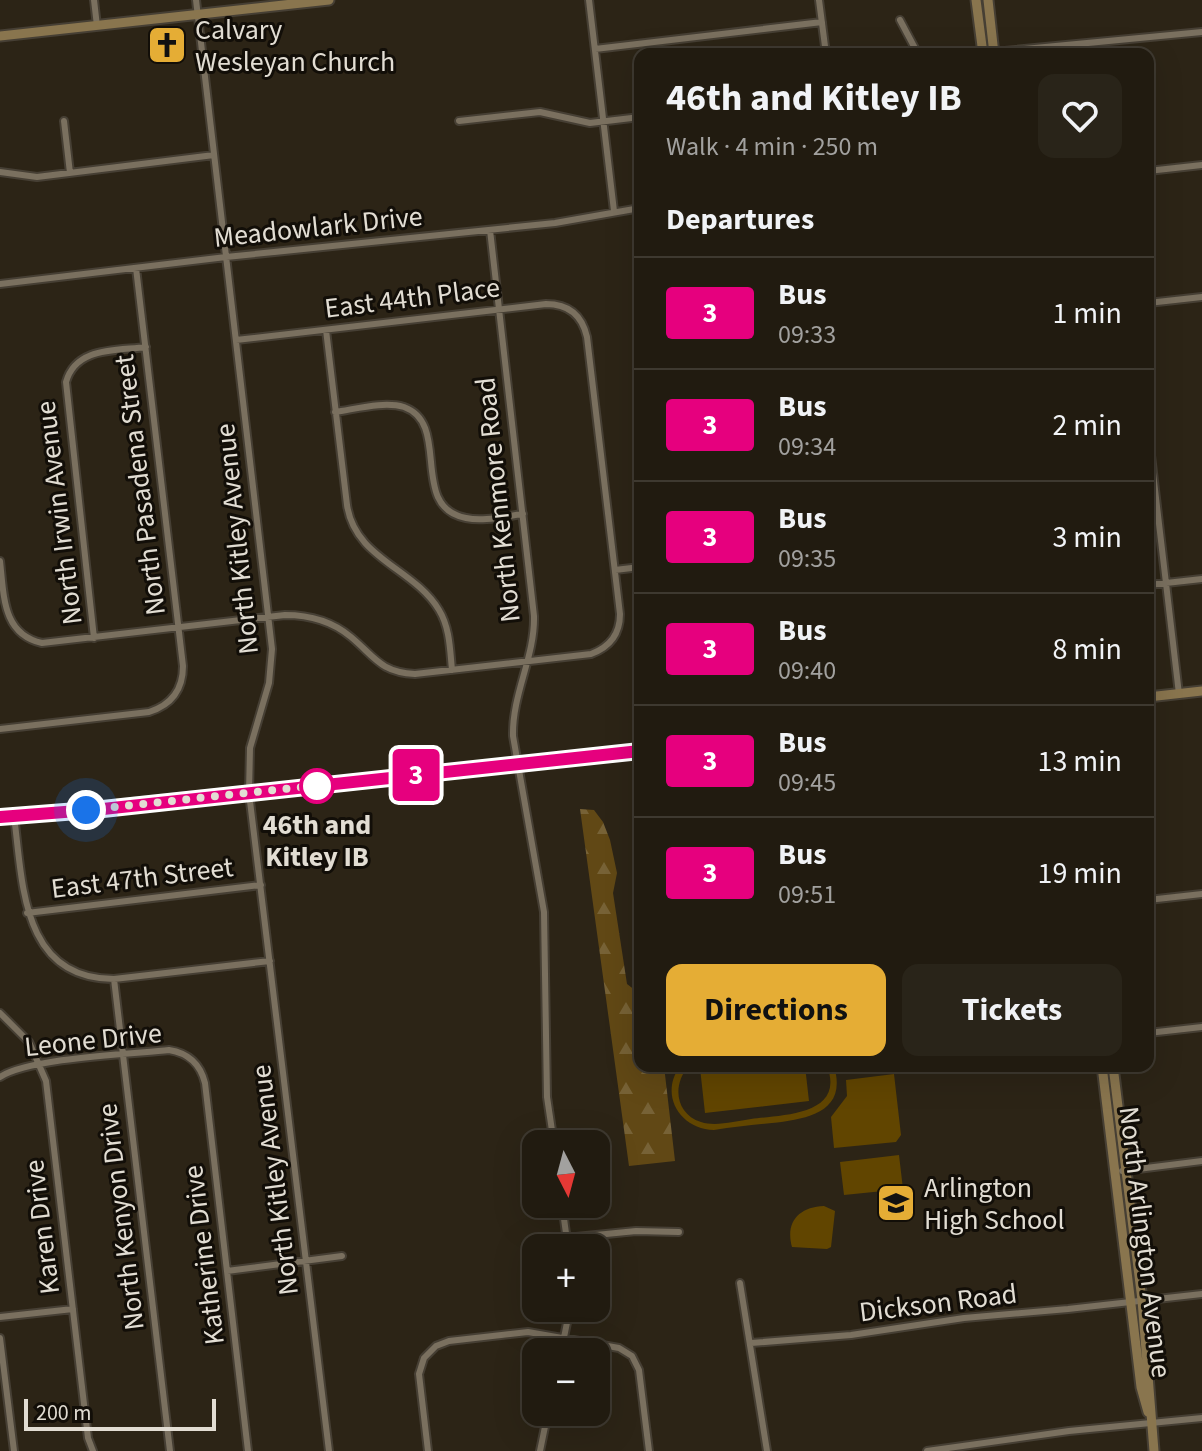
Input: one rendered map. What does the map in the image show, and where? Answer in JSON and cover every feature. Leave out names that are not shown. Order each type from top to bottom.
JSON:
[{"type":"main road","points":[[1,36],[329,0]]},
{"type":"main road","points":[[976,0],[982,48]]},
{"type":"main road","points":[[988,0],[993,48]]},
{"type":"main road","points":[[1154,696],[1202,691]]},
{"type":"main road","points":[[0,817],[634,752]]},
{"type":"main road","name":"North Arlington Avenue","points":[[1103,1072],[1120,1171],[1136,1300],[1141,1387],[1151,1423],[1154,1451]]},
{"type":"main road","name":"North Arlington Avenue","points":[[1113,1072],[1120,1171]]},
{"type":"street","points":[[94,0],[97,26]]},
{"type":"street","name":"North Kitley Avenue","points":[[196,0],[269,617],[271,671],[251,742],[249,793],[329,1451]]},
{"type":"street","points":[[589,0],[614,211]]},
{"type":"street","points":[[819,0],[825,48]]},
{"type":"street","points":[[900,20],[915,48]]},
{"type":"street","points":[[595,49],[822,22]]},
{"type":"street","points":[[0,24],[1,36]]},
{"type":"street","points":[[1044,48],[1202,32]]},
{"type":"street","points":[[459,121],[540,112],[580,122],[634,118]]},
{"type":"street","points":[[64,121],[70,173]]},
{"type":"street","points":[[0,172],[31,177],[214,155]]},
{"type":"street","points":[[1154,170],[1202,165]]},
{"type":"street","name":"Meadowlark Drive","points":[[0,284],[555,223],[634,209]]},
{"type":"street","name":"North Kenmore Road","points":[[490,230],[534,622],[514,715],[516,764],[544,912],[547,1097],[552,1130]]},
{"type":"street","name":"North Pasadena Street","points":[[0,729],[149,712],[162,707],[174,696],[183,674],[136,268]]},
{"type":"street","points":[[1154,302],[1202,297]]},
{"type":"street","name":"East 44th Place","points":[[236,340],[557,304],[573,311],[584,325],[615,570]]},
{"type":"street","points":[[326,330],[348,511],[354,528],[370,550],[436,604],[446,626],[452,670]]},
{"type":"street","name":"North Irwin Avenue","points":[[94,638],[66,382],[73,366],[85,356],[146,347]]},
{"type":"street","points":[[335,412],[391,405],[409,409],[425,427],[434,485],[445,506],[454,514],[468,519],[523,514]]},
{"type":"street","points":[[1154,481],[1179,694]]},
{"type":"street","points":[[0,561],[6,612],[22,635],[33,641],[48,643],[269,617],[306,616],[326,622],[351,637],[378,664],[394,672],[415,674],[591,654],[615,637],[620,619],[615,570],[634,568]]},
{"type":"street","points":[[1154,584],[1202,579]]},
{"type":"street","points":[[14,816],[27,913],[39,939],[57,959],[88,975],[114,979],[270,961]]},
{"type":"street","name":"East 47th Street","points":[[27,913],[261,885]]},
{"type":"street","points":[[1154,899],[1202,894]]},
{"type":"street","name":"North Kenyon Drive","points":[[114,979],[170,1451]]},
{"type":"street","name":"Karen Drive","points":[[0,1013],[28,1039],[40,1064],[48,1093],[88,1438],[93,1451]]},
{"type":"street","points":[[1154,1032],[1202,1027]]},
{"type":"street","name":"Leone Drive","points":[[0,1077],[17,1068],[40,1064],[169,1050],[190,1058]]},
{"type":"street","name":"Katherine Drive","points":[[190,1058],[205,1080],[248,1451]]},
{"type":"street","points":[[1120,1171],[1202,1161]]},
{"type":"street","points":[[606,1234],[679,1232]]},
{"type":"street","points":[[227,1271],[342,1256]]},
{"type":"street","points":[[740,1283],[767,1451]]},
{"type":"street","name":"Dickson Road","points":[[751,1343],[851,1335],[964,1318],[1202,1294]]},
{"type":"street","points":[[0,1317],[73,1309]]},
{"type":"street","points":[[564,1337],[567,1322]]},
{"type":"street","points":[[428,1451],[419,1379],[427,1354],[449,1341],[528,1332],[619,1348],[632,1356],[640,1373],[649,1451]]},
{"type":"street","points":[[0,1338],[14,1451]]},
{"type":"street","points":[[927,1451],[1058,1432],[1202,1418]]},
{"type":"street","points":[[540,1451],[545,1426]]},
{"type":"green space","points":[[580,809],[594,810],[603,822],[617,873],[613,893],[627,984],[634,989],[634,1072],[665,1072],[675,1161],[629,1166]]},
{"type":"shaded area","points":[[677,1072],[685,1072],[678,1090],[681,1106],[692,1118],[713,1124],[807,1110],[827,1095],[828,1072],[835,1072],[837,1082],[830,1104],[810,1116],[714,1130],[691,1124],[676,1108],[672,1088]]},
{"type":"shaded area","points":[[700,1072],[806,1072],[809,1101],[705,1113]]},
{"type":"shaded area","points":[[894,1074],[901,1135],[896,1142],[834,1148],[831,1117],[847,1096],[846,1080]]},
{"type":"shaded area","points":[[899,1155],[903,1189],[844,1195],[840,1162]]},
{"type":"shaded area","points":[[824,1206],[835,1211],[831,1247],[792,1247],[792,1223],[807,1209]]},
{"type":"bus line","name":"3","points":[[0,817],[103,809],[634,752]]},
{"type":"place","name":"Calvary Wesleyan Church","points":[[167,45]]},
{"type":"place","name":"46th and Kitley IB","points":[[317,786]]},
{"type":"place","name":"Arlington High School","points":[[896,1203]]},
{"type":"route","points":[[86,810],[322,785],[317,786]]}]
